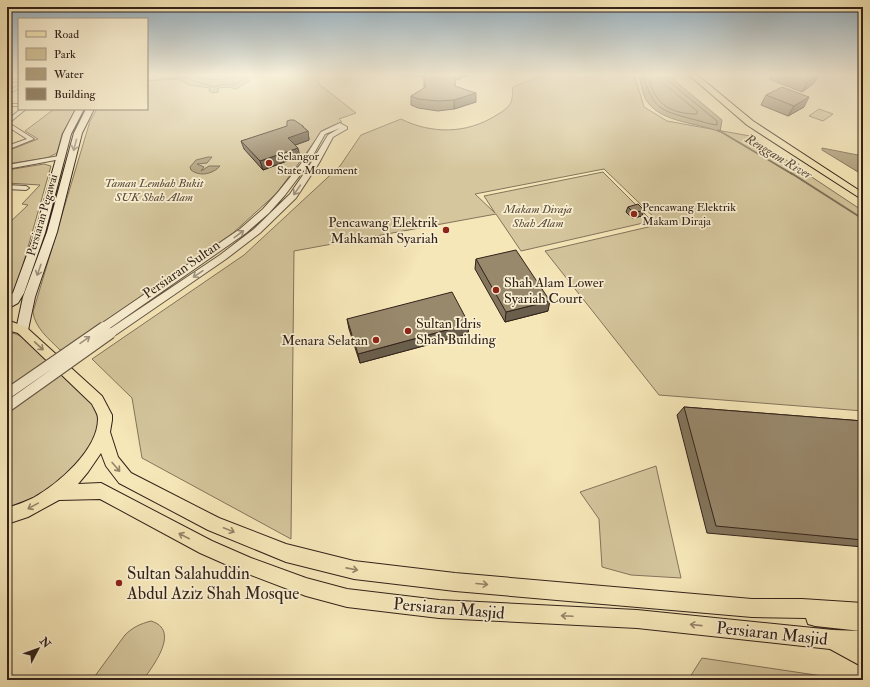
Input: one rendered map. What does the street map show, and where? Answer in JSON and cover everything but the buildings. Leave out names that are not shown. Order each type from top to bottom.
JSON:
[{"type":"main road","points":[[730,106],[750,123],[863,197]]},
{"type":"main road","points":[[738,106],[758,122],[863,191]]},
{"type":"main road","name":"Persiaran Pegawai","points":[[7,305],[14,300],[18,294],[40,233],[59,158],[67,134],[79,110]]},
{"type":"main road","name":"Persiaran Pegawai","points":[[22,330],[30,298],[52,232],[78,133],[90,110]]},
{"type":"main road","points":[[7,325],[22,330],[97,400],[103,411],[105,419],[102,432],[94,452],[82,469],[57,492],[28,509],[7,516]]},
{"type":"main road","name":"Persiaran Masjid","points":[[102,432],[111,461],[125,478],[214,524],[286,553],[354,570],[447,581],[752,608],[802,608],[863,612]]},
{"type":"main road","name":"Persiaran Masjid","points":[[57,492],[101,491],[194,541],[249,566],[306,587],[347,598],[439,609],[637,619],[833,640],[863,641]]},
{"type":"main road","points":[[752,608],[804,616],[863,622]]},
{"type":"main road","points":[[833,640],[863,657]]},
{"type":"street","points":[[7,148],[31,139],[7,123],[23,110]]},
{"type":"street","name":"Persiaran Sultan","points":[[7,394],[223,257],[257,231],[293,196],[316,164],[330,136],[343,126]]},
{"type":"street","points":[[7,167],[59,158]]},
{"type":"street","points":[[7,187],[26,188]]},
{"type":"street","name":"Persiaran Sultan","points":[[7,407],[107,330]]},
{"type":"green space","name":"Taman Lembah Bukit SUK Shah Alam","points":[[148,106],[347,106],[356,113],[339,119],[342,122],[323,130],[277,193],[233,233],[67,349],[60,350],[40,328],[34,318],[33,312],[90,121],[96,110],[148,110]]},
{"type":"green space","name":"Makam Diraja Shah Alam","points":[[508,106],[644,106],[667,121],[750,136],[863,211],[863,411],[659,395],[545,251],[661,224],[604,169],[475,194],[495,213],[484,196],[603,172],[652,221],[521,251],[496,214],[294,251],[291,539],[142,458],[132,398],[92,359],[244,255],[340,166],[361,135],[401,119],[424,127],[448,130],[460,129],[484,122]]},
{"type":"green space","points":[[819,109],[833,114],[823,121],[809,116]]},
{"type":"green space","points":[[53,110],[75,110],[62,134],[57,153],[47,158],[7,164],[7,151],[38,139],[25,131]]},
{"type":"green space","points":[[44,164],[51,166],[15,293],[7,300],[7,225],[28,205],[22,204],[40,185],[7,183],[7,170]]},
{"type":"green space","points":[[7,332],[16,334],[28,340],[94,402],[100,418],[95,441],[64,478],[36,497],[10,507],[7,507]]},
{"type":"green space","points":[[656,466],[681,578],[631,575],[602,567],[599,519],[580,492]]},
{"type":"green space","points":[[151,621],[160,626],[164,632],[164,640],[158,658],[143,680],[92,680],[125,635],[137,626]]},
{"type":"green space","points":[[702,658],[849,680],[688,680]]},
{"type":"water","points":[[651,106],[705,106],[722,120],[720,132],[679,121],[659,112]]},
{"type":"water","points":[[822,148],[863,156],[863,175],[822,150]]},
{"type":"water","points":[[212,157],[207,163],[197,164],[204,167],[201,171],[209,166],[220,166],[214,171],[206,174],[191,170],[190,167],[196,160]]},
{"type":"waterway","name":"Renggam River","points":[[718,130],[792,174]]},
{"type":"waterway","name":"Renggam River","points":[[791,173],[863,219]]},
{"type":"place","name":"Selangor State Monument","points":[[269,163]]},
{"type":"place","name":"Pencawang Elektrik Makam Diraja","points":[[634,214]]},
{"type":"place","name":"Pencawang Elektrik Mahkamah Syariah","points":[[446,230]]},
{"type":"place","name":"Shah Alam Lower Syariah Court","points":[[496,290]]},
{"type":"place","name":"Sultan Idris Shah Building","points":[[408,331]]},
{"type":"place","name":"Menara Selatan","points":[[376,340]]},
{"type":"place","name":"Sultan Salahuddin Abdul Aziz Shah Mosque","points":[[119,583]]}]
